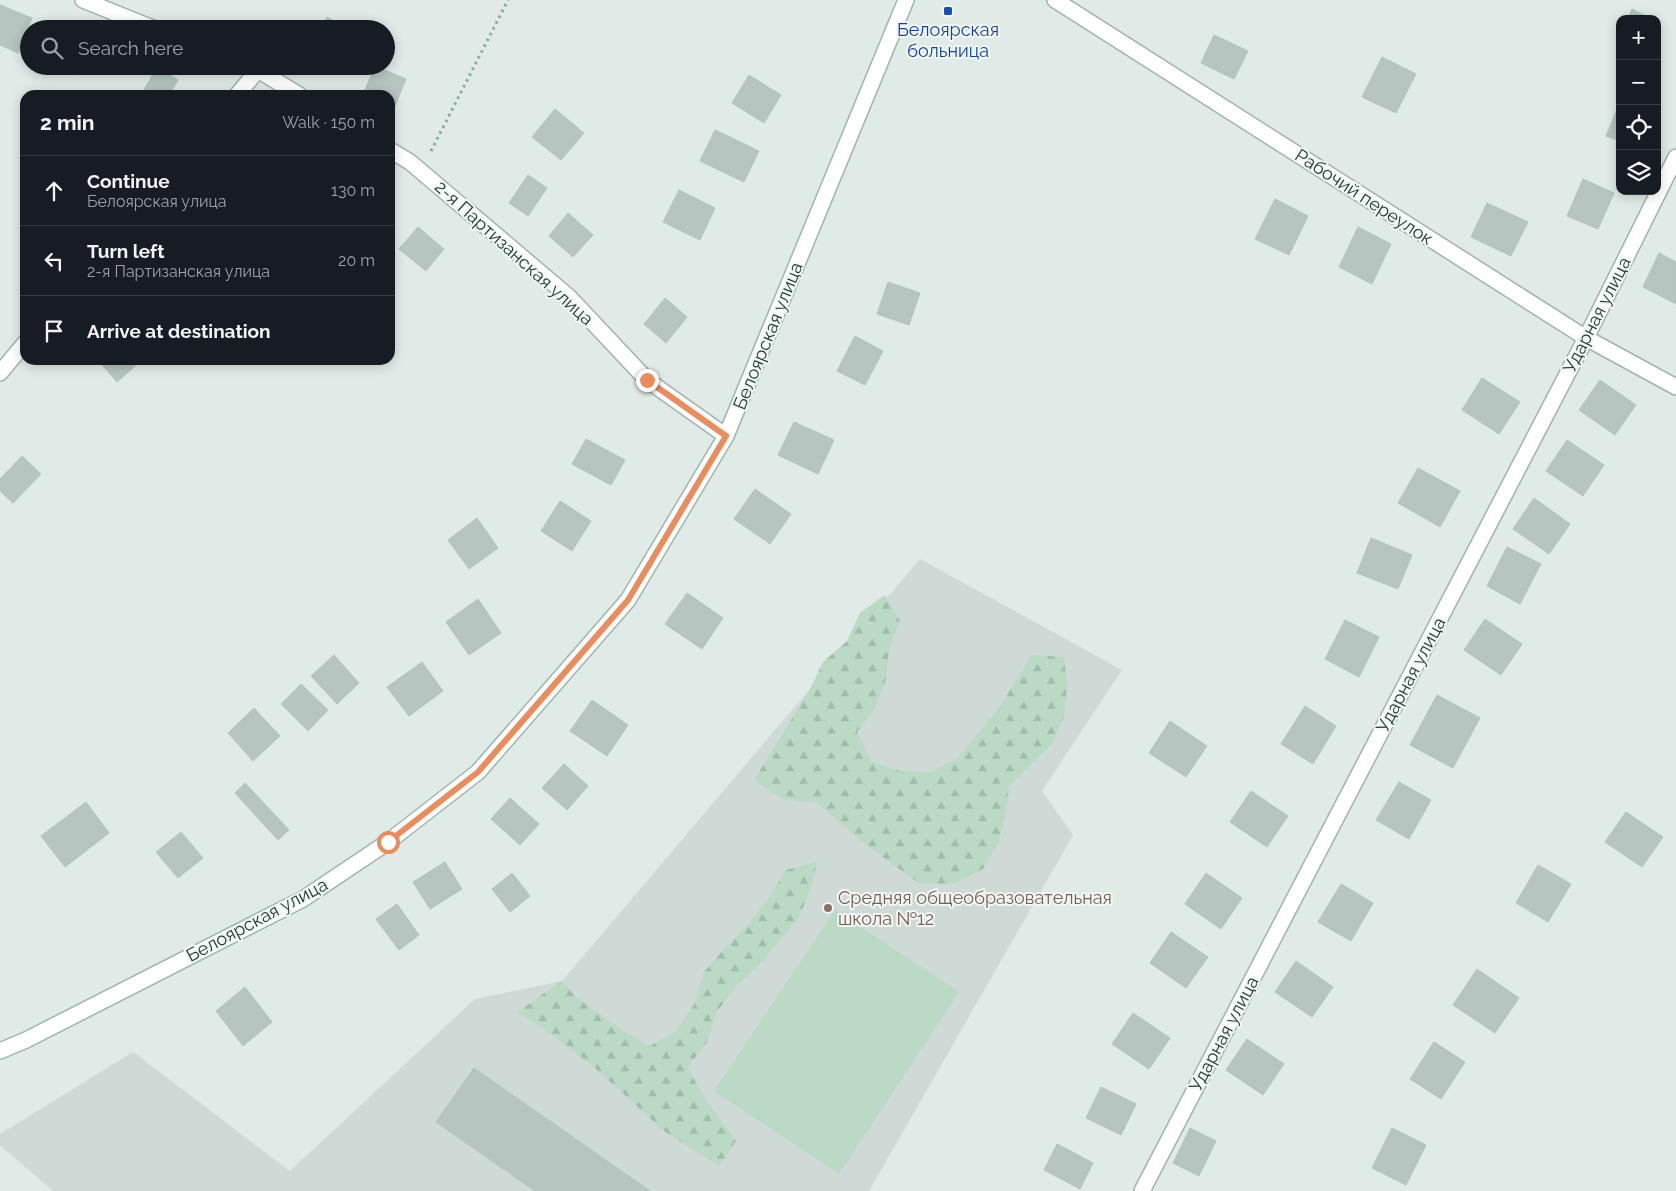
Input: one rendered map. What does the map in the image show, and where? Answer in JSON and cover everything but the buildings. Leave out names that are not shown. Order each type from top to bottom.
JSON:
[{"type":"street","points":[[83,0],[133,20]]},
{"type":"street","name":"Белоярская улица","points":[[0,1051],[26,1040],[303,899],[388,842],[478,772],[628,600],[726,436],[906,0]]},
{"type":"street","name":"Рабочий переулок","points":[[1055,0],[1586,338],[1676,387]]},
{"type":"street","points":[[240,90],[250,75]]},
{"type":"street","points":[[266,75],[291,90]]},
{"type":"street","name":"2-я Партизанская улица","points":[[395,153],[410,162],[569,297],[647,380],[726,436]]},
{"type":"street","name":"Ударная улица","points":[[1142,1191],[1586,338],[1676,157]]},
{"type":"street","points":[[0,372],[20,349]]},
{"type":"path","points":[[420,171],[508,0]]},
{"type":"shaded area","name":"Средняя общеобразовательная школа №12","points":[[920,559],[1122,670],[1042,791],[1073,835],[869,1191],[53,1191],[0,1145],[0,1134],[133,1052],[290,1171],[475,999],[562,981]]},
{"type":"green space","points":[[885,595],[900,621],[889,649],[886,679],[875,708],[857,732],[871,761],[900,771],[931,772],[958,758],[999,708],[1032,655],[1064,657],[1067,686],[1064,716],[1053,743],[1009,786],[1006,815],[998,844],[983,869],[953,884],[919,883],[866,845],[817,803],[782,799],[754,780],[809,691],[823,662],[847,641],[860,613]]},
{"type":"green space","points":[[817,862],[810,891],[798,919],[758,966],[736,986],[716,1013],[707,1042],[688,1067],[701,1093],[736,1141],[719,1166],[664,1131],[594,1067],[544,1029],[517,1012],[562,981],[576,997],[625,1032],[650,1046],[676,1031],[695,1003],[704,972],[747,926],[768,899],[786,870]]},
{"type":"green space","points":[[835,910],[959,992],[839,1174],[714,1091]]},
{"type":"place","name":"Белоярская больница","points":[[948,11]]},
{"type":"place","name":"Средняя общеобразовательная школа №12","points":[[828,908]]},
{"type":"route","points":[[388,842],[478,772],[628,600],[726,436],[647,380]]}]
